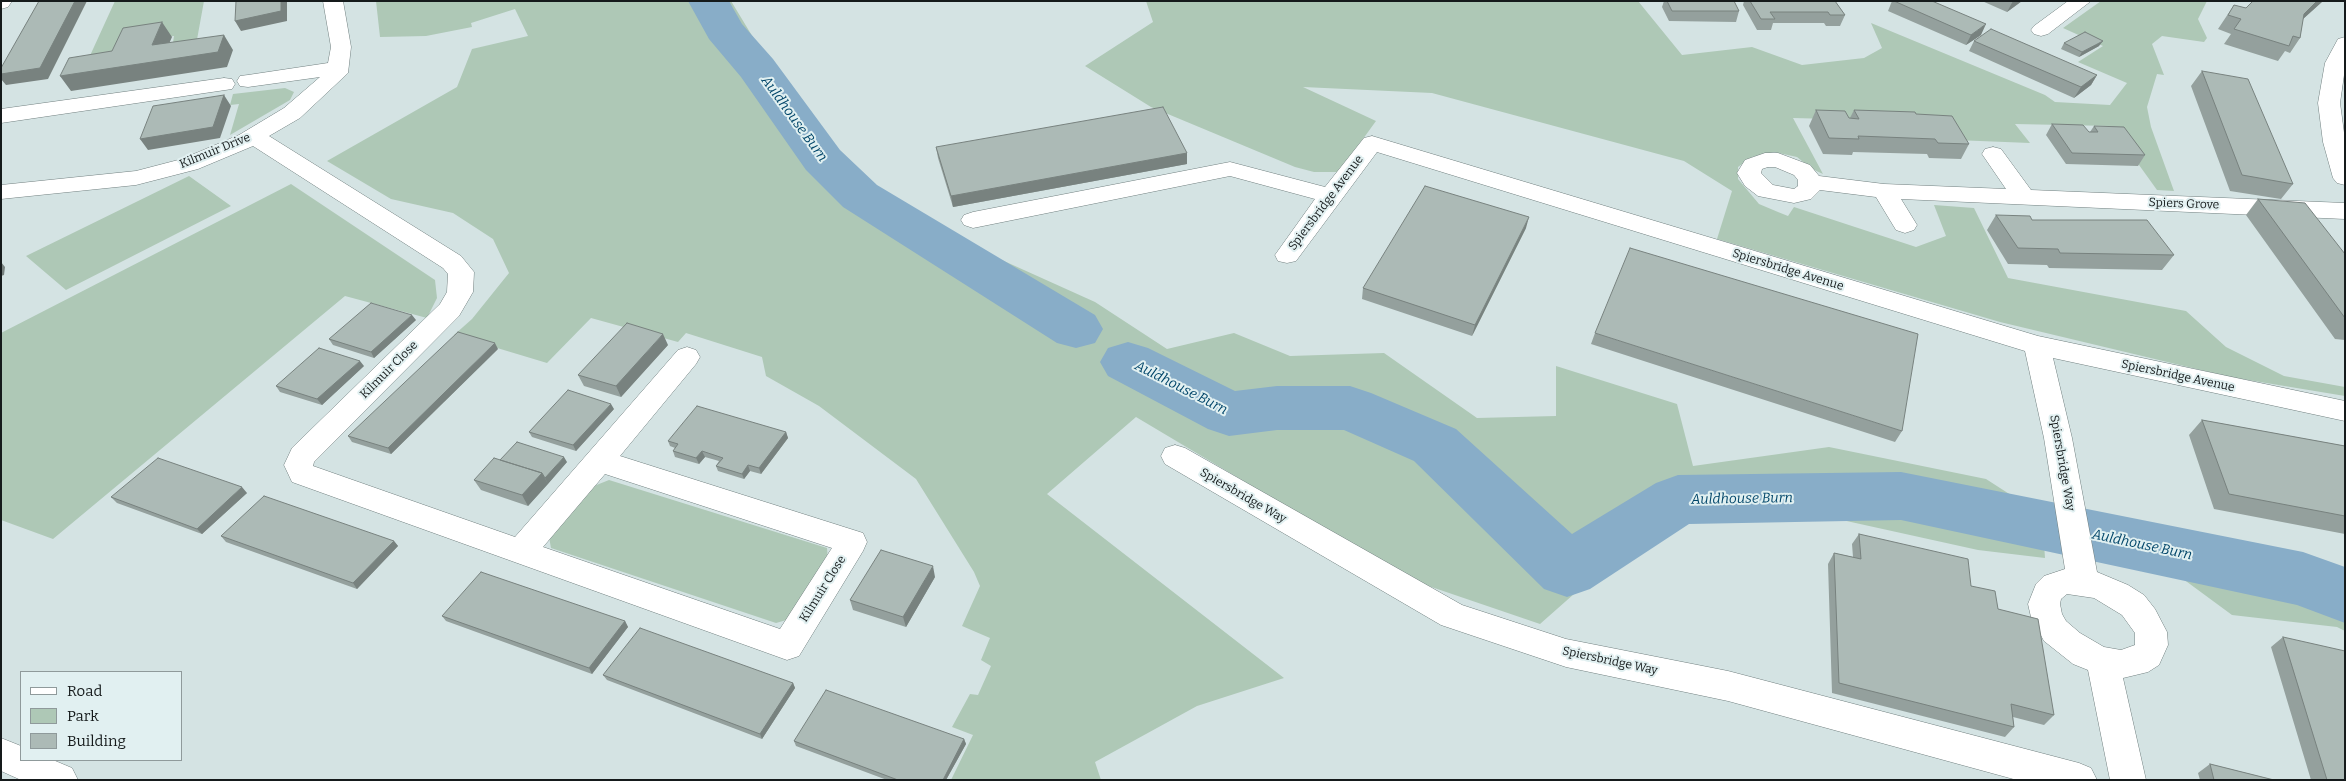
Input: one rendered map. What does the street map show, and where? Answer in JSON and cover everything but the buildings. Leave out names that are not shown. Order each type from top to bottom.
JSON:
[{"type":"street","points":[[248,81],[338,68],[341,47],[333,1]]},
{"type":"street","points":[[2041,30],[2078,2]]},
{"type":"street","points":[[2345,43],[2335,63],[2329,103],[2331,129],[2345,178]]},
{"type":"street","name":"Kilmuir Drive","points":[[1,192],[136,178],[190,164],[253,136],[292,114],[337,73],[338,68]]},
{"type":"street","points":[[1,116],[224,84]]},
{"type":"street","name":"Kilmuir Close","points":[[253,136],[452,262],[460,272],[460,292],[450,310],[302,456],[298,465],[302,474],[787,646],[852,542],[599,461]]},
{"type":"street","name":"Spiersbridge Avenue","points":[[1287,255],[1372,143],[2037,345],[2345,411]]},
{"type":"street","points":[[1993,154],[2024,197]]},
{"type":"street","points":[[973,220],[1230,169],[1330,196]]},
{"type":"street","name":"Spiers Grove","points":[[1811,182],[1884,191],[2345,211]]},
{"type":"street","points":[[1884,191],[1905,225]]},
{"type":"street","name":"Spiersbridge Way","points":[[2037,345],[2058,438],[2083,582]]},
{"type":"street","points":[[521,551],[687,357]]},
{"type":"street","name":"Spiersbridge Way","points":[[1175,456],[1452,615],[1566,653],[1728,686],[2079,780]]},
{"type":"street","points":[[2067,581],[2083,582],[2100,586],[2117,594],[2133,605],[2151,632],[2152,645],[2147,655],[2136,662],[2121,664],[2103,661],[2085,654],[2068,643],[2055,631],[2046,617],[2044,604],[2046,593],[2055,585],[2067,581]]},
{"type":"street","points":[[2103,661],[2128,780]]},
{"type":"street","points":[[1,754],[60,780]]},
{"type":"green space","points":[[115,1],[204,1],[196,45],[172,49],[174,36],[132,42],[125,55],[88,60]]},
{"type":"green space","points":[[376,1],[731,1],[825,156],[984,252],[1095,302],[1167,349],[1234,333],[1290,356],[1384,353],[1477,418],[1556,416],[1556,366],[1677,404],[1693,466],[1829,447],[1986,479],[2042,515],[2045,558],[1978,550],[1783,507],[1651,526],[1540,624],[1408,579],[1136,417],[1047,494],[1284,678],[1197,706],[1095,762],[1101,780],[951,780],[973,735],[952,727],[970,694],[978,695],[991,666],[981,660],[990,638],[962,626],[980,586],[974,572],[916,479],[819,406],[766,376],[762,357],[686,333],[678,342],[591,318],[547,363],[454,335],[472,319],[509,273],[493,239],[453,213],[391,199],[327,161],[457,87],[472,49],[528,36],[515,9],[471,23],[472,27],[426,36],[380,37]]},
{"type":"green space","points":[[1146,1],[1638,1],[1682,55],[1752,47],[1802,65],[1864,58],[1882,48],[1871,23],[2045,95],[2055,102],[2110,105],[2127,83],[2078,62],[2103,46],[2063,28],[2101,1],[2207,1],[2198,19],[2207,38],[2204,42],[2162,36],[2152,44],[2164,75],[2157,74],[2147,107],[2151,127],[2174,191],[2157,190],[2111,126],[2015,124],[2030,143],[1955,140],[1943,122],[1793,118],[1823,174],[1812,169],[1797,157],[1774,152],[1752,157],[1738,167],[1738,179],[1759,204],[1788,216],[1794,207],[1916,247],[1946,236],[1934,205],[1974,208],[2008,278],[2186,311],[2226,347],[2284,376],[2345,387],[2345,396],[2230,377],[2000,322],[1717,239],[1732,191],[1684,161],[1432,93],[1303,87],[1376,121],[1339,172],[1314,172],[1295,167],[1151,107],[1085,66],[1153,22]]},
{"type":"green space","points":[[285,88],[294,92],[290,100],[230,135],[239,104],[230,105],[233,94]]},
{"type":"green space","points":[[189,176],[231,206],[66,290],[26,256]]},
{"type":"green space","points":[[291,184],[435,280],[437,298],[427,318],[345,296],[53,539],[1,520],[1,333]]},
{"type":"green space","points":[[609,480],[827,548],[828,561],[790,619],[776,623],[551,548],[549,537],[594,486]]},
{"type":"green space","points":[[2242,543],[2345,578],[2345,631],[2337,627],[2232,615],[2160,562]]},
{"type":"waterway","name":"Auldhouse Burn","points":[[708,1],[724,30],[757,68],[823,160],[860,196],[1076,329]]},
{"type":"waterway","name":"Auldhouse Burn","points":[[1128,362],[1229,414],[1277,408],[1350,408],[1435,445],[1567,570],[1678,500],[1901,496],[2303,579],[2345,595]]}]
